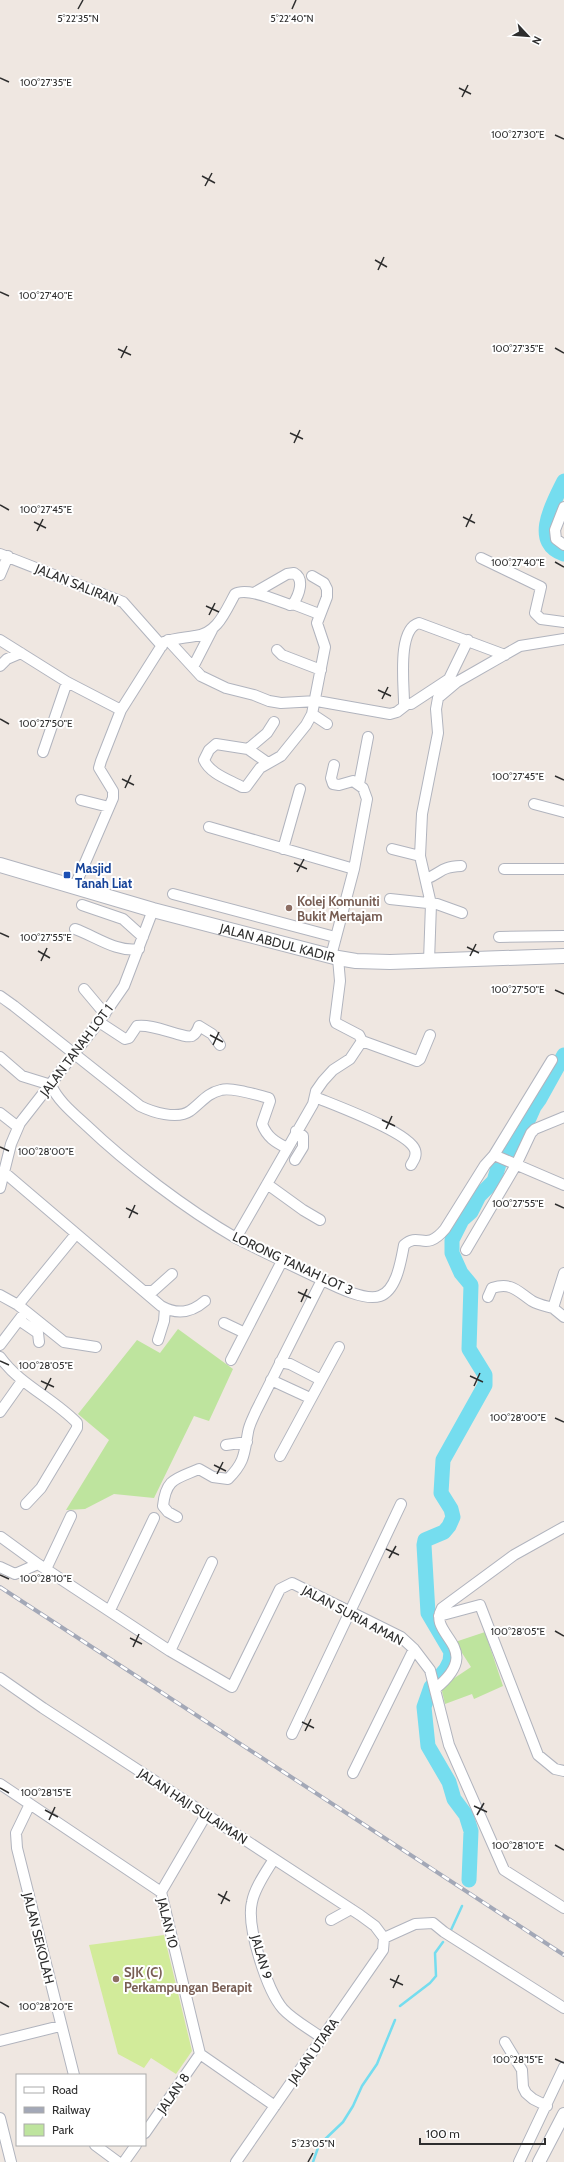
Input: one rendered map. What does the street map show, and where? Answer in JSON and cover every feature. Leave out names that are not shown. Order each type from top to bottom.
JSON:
[{"type":"main road","name":"JALAN ABDUL KADIR","points":[[0,865],[154,910],[334,957],[356,961],[429,961],[564,956]]},
{"type":"street","points":[[564,506],[555,530],[556,540],[564,545]]},
{"type":"street","points":[[0,575],[4,555]]},
{"type":"street","name":"JALAN SALIRAN","points":[[4,555],[123,602],[165,643],[193,667]]},
{"type":"street","points":[[481,558],[541,587],[535,613],[541,619],[564,622]]},
{"type":"street","points":[[254,593],[286,574],[294,573],[298,575],[301,581],[293,604]]},
{"type":"street","points":[[268,763],[248,749],[216,744],[209,750],[204,760],[207,767],[242,787],[249,784],[260,768],[281,756],[302,730],[312,714],[325,648],[317,623],[319,614],[327,597],[327,590],[324,583],[312,576]]},
{"type":"street","points":[[319,614],[293,604],[247,591],[235,594],[221,619],[212,630],[193,667],[201,676],[212,682],[270,701],[314,701],[390,714],[397,712],[406,704],[411,704],[527,644],[564,639]]},
{"type":"street","points":[[406,704],[402,657],[408,633],[414,624],[419,623],[505,655]]},
{"type":"street","points":[[75,886],[109,807],[113,791],[99,768],[121,710],[165,643],[174,638],[198,636],[212,630]]},
{"type":"street","points":[[0,640],[67,682],[121,710]]},
{"type":"street","points":[[429,961],[430,904],[420,856],[422,814],[438,734],[436,709],[438,698],[452,682],[468,640]]},
{"type":"street","points":[[277,650],[282,655],[321,670]]},
{"type":"street","points":[[0,666],[7,659],[21,653]]},
{"type":"street","points":[[43,752],[67,682]]},
{"type":"street","points":[[312,714],[327,724]]},
{"type":"street","points":[[248,749],[267,733],[274,722]]},
{"type":"street","points":[[359,784],[368,737]]},
{"type":"street","points":[[334,765],[331,778],[333,784],[339,785],[353,781],[363,788],[367,799],[354,868],[335,937],[334,957],[340,981],[335,1020],[336,1023],[359,1035],[362,1041],[417,1061],[420,1059],[430,1035]]},
{"type":"street","points":[[283,849],[300,789]]},
{"type":"street","points":[[81,800],[109,807]]},
{"type":"street","points":[[534,804],[564,812]]},
{"type":"street","points":[[209,827],[354,868]]},
{"type":"street","points":[[392,849],[420,856]]},
{"type":"street","points":[[426,879],[443,868],[461,866]]},
{"type":"street","points":[[504,869],[564,869]]},
{"type":"street","points":[[174,894],[335,937]]},
{"type":"street","points":[[390,899],[430,904],[462,913]]},
{"type":"street","points":[[82,905],[123,919],[143,938]]},
{"type":"street","name":"JALAN TANAH LOT 1","points":[[0,1188],[5,1173],[11,1144],[18,1127],[102,1018],[124,986],[154,910]]},
{"type":"street","points":[[75,929],[116,947],[129,950],[138,949]]},
{"type":"street","points":[[499,937],[564,936]]},
{"type":"street","points":[[84,989],[102,1018],[125,1039],[129,1038],[137,1026],[152,1026],[188,1036],[195,1034],[199,1026],[212,1034],[220,1045]]},
{"type":"street","points":[[0,996],[140,1106],[152,1111],[170,1114],[189,1112],[207,1096],[221,1090],[230,1089],[269,1098],[270,1101],[262,1124],[266,1133],[274,1141],[287,1148]]},
{"type":"street","points":[[236,1238],[315,1097],[316,1091],[333,1070],[350,1059],[362,1041]]},
{"type":"street","points":[[0,1057],[22,1076],[50,1085]]},
{"type":"street","name":"LORONG TANAH LOT 3","points":[[50,1085],[56,1096],[101,1140],[196,1213],[236,1238],[282,1261],[322,1280],[366,1297],[381,1296],[385,1292],[398,1272],[404,1245],[413,1239],[432,1241],[437,1238],[485,1165],[505,1160],[552,1060]]},
{"type":"street","points":[[315,1097],[364,1116],[407,1140],[415,1150],[415,1158],[411,1165]]},
{"type":"street","points":[[0,1114],[18,1127]]},
{"type":"street","points":[[466,1250],[505,1160],[535,1129],[564,1117]]},
{"type":"street","points":[[295,1160],[304,1142],[303,1136],[296,1131]]},
{"type":"street","points":[[505,1160],[564,1185]]},
{"type":"street","points":[[5,1173],[131,1281],[165,1308],[170,1311],[189,1312],[205,1301]]},
{"type":"street","points":[[267,1184],[303,1210],[320,1220]]},
{"type":"street","points":[[0,1344],[76,1234]]},
{"type":"street","points":[[231,1360],[282,1261]]},
{"type":"street","points":[[553,1308],[564,1273]]},
{"type":"street","points":[[145,1291],[152,1291],[172,1274]]},
{"type":"street","points":[[177,1516],[168,1512],[163,1506],[164,1493],[170,1482],[179,1476],[199,1469],[213,1477],[228,1479],[239,1468],[244,1458],[248,1430],[256,1411],[322,1280]]},
{"type":"street","points":[[488,1297],[492,1288],[507,1286],[516,1288],[542,1306],[553,1308],[564,1317]]},
{"type":"street","points":[[0,1295],[21,1312],[64,1342],[96,1347]]},
{"type":"street","points":[[158,1340],[164,1321],[165,1308]]},
{"type":"street","points":[[21,1312],[38,1333],[39,1342]]},
{"type":"street","points":[[224,1323],[245,1333]]},
{"type":"street","points":[[280,1456],[310,1398],[339,1347]]},
{"type":"street","points":[[0,1357],[22,1381],[38,1390],[77,1423],[77,1428],[41,1488],[26,1504]]},
{"type":"street","points":[[280,1362],[290,1364],[321,1380]]},
{"type":"street","points":[[271,1380],[310,1398]]},
{"type":"street","points":[[0,1412],[22,1381]]},
{"type":"street","points":[[226,1444],[247,1442]]},
{"type":"street","points":[[292,1734],[402,1504]]},
{"type":"street","points":[[0,1567],[15,1574],[42,1566],[71,1516]]},
{"type":"street","points":[[110,1610],[154,1518]]},
{"type":"street","points":[[435,1690],[449,1678],[457,1660],[456,1650],[439,1621],[442,1608],[514,1555],[564,1527]]},
{"type":"street","points":[[1,1537],[170,1651],[212,1562]]},
{"type":"street","name":"JALAN SURIA AMAN","points":[[170,1651],[232,1687],[280,1589],[292,1583],[401,1637],[414,1649],[430,1670],[449,1745],[504,1870],[564,1908]]},
{"type":"street","points":[[439,1616],[480,1605],[538,1755],[556,1769],[564,1771]]},
{"type":"street","points":[[353,1773],[414,1649]]},
{"type":"street","name":"JALAN HAJI SULAIMAN","points":[[2,1683],[351,1909],[375,1926],[384,1938]]},
{"type":"street","name":"JALAN 10","points":[[0,1784],[160,1892],[200,2054]]},
{"type":"street","name":"JALAN SEKOLAH","points":[[30,1804],[16,1833],[17,1848],[60,2026],[74,2074]]},
{"type":"street","points":[[160,1892],[206,1815]]},
{"type":"street","name":"JALAN 9","points":[[274,1859],[262,1878],[251,1903],[258,1953],[277,2002],[284,2011],[322,2038]]},
{"type":"street","points":[[331,1920],[351,1909]]},
{"type":"street","points":[[384,1938],[415,1924],[433,1923],[444,1932],[564,2008]]},
{"type":"street","name":"JALAN UTARA","points":[[236,2162],[383,1950],[384,1938]]},
{"type":"street","points":[[0,2041],[60,2026]]},
{"type":"street","points":[[505,2042],[522,2070],[523,2086],[526,2093],[533,2099],[547,2106]]},
{"type":"street","points":[[200,2054],[275,2106]]},
{"type":"street","name":"JALAN 8","points":[[146,2132],[200,2054]]},
{"type":"street","points":[[519,2162],[547,2106],[564,2067]]},
{"type":"street","points":[[539,2162],[564,2114]]},
{"type":"street","points":[[0,2118],[11,2162]]},
{"type":"street","points":[[96,2146],[118,2162]]},
{"type":"street","points":[[124,2162],[135,2146]]},
{"type":"green space","points":[[178,1329],[233,1369],[209,1421],[194,1416],[154,1498],[114,1494],[85,1509],[66,1510],[109,1440],[78,1414],[137,1340],[160,1353]]},
{"type":"green space","points":[[485,1632],[503,1686],[474,1699],[472,1694],[445,1704],[441,1687],[471,1667],[455,1642]]},
{"type":"green space","points":[[164,1935],[192,2051],[176,2074],[151,2058],[144,2068],[118,2054],[89,1945]]},
{"type":"waterway","points":[[564,481],[550,511],[546,532],[548,541],[554,549],[564,554]]},
{"type":"waterway","points":[[469,1880],[471,1831],[466,1815],[454,1799],[449,1782],[428,1746],[424,1707],[431,1687],[446,1669],[450,1661],[451,1652],[428,1613],[424,1545],[425,1540],[444,1532],[449,1526],[453,1517],[451,1509],[441,1493],[443,1460],[485,1385],[485,1375],[469,1349],[471,1285],[461,1273],[452,1253],[452,1240],[462,1220],[471,1212],[479,1196],[494,1181],[499,1164],[522,1134],[534,1107],[564,1055]]},
{"type":"waterway","points":[[451,1930],[462,1906]]},
{"type":"waterway","points":[[400,2006],[430,1983],[436,1976],[435,1953],[443,1942]]},
{"type":"waterway","points":[[313,2162],[319,2145],[343,2122],[353,2106],[362,2086],[377,2064],[395,2020]]},
{"type":"railway","points":[[0,1587],[564,1955]]},
{"type":"place","name":"Masjid Tanah Liat","points":[[67,875]]},
{"type":"place","name":"Kolej Komuniti Bukit Mertajam","points":[[289,908]]},
{"type":"place","name":"SJK (C) Perkampungan Berapit","points":[[116,1979]]}]
